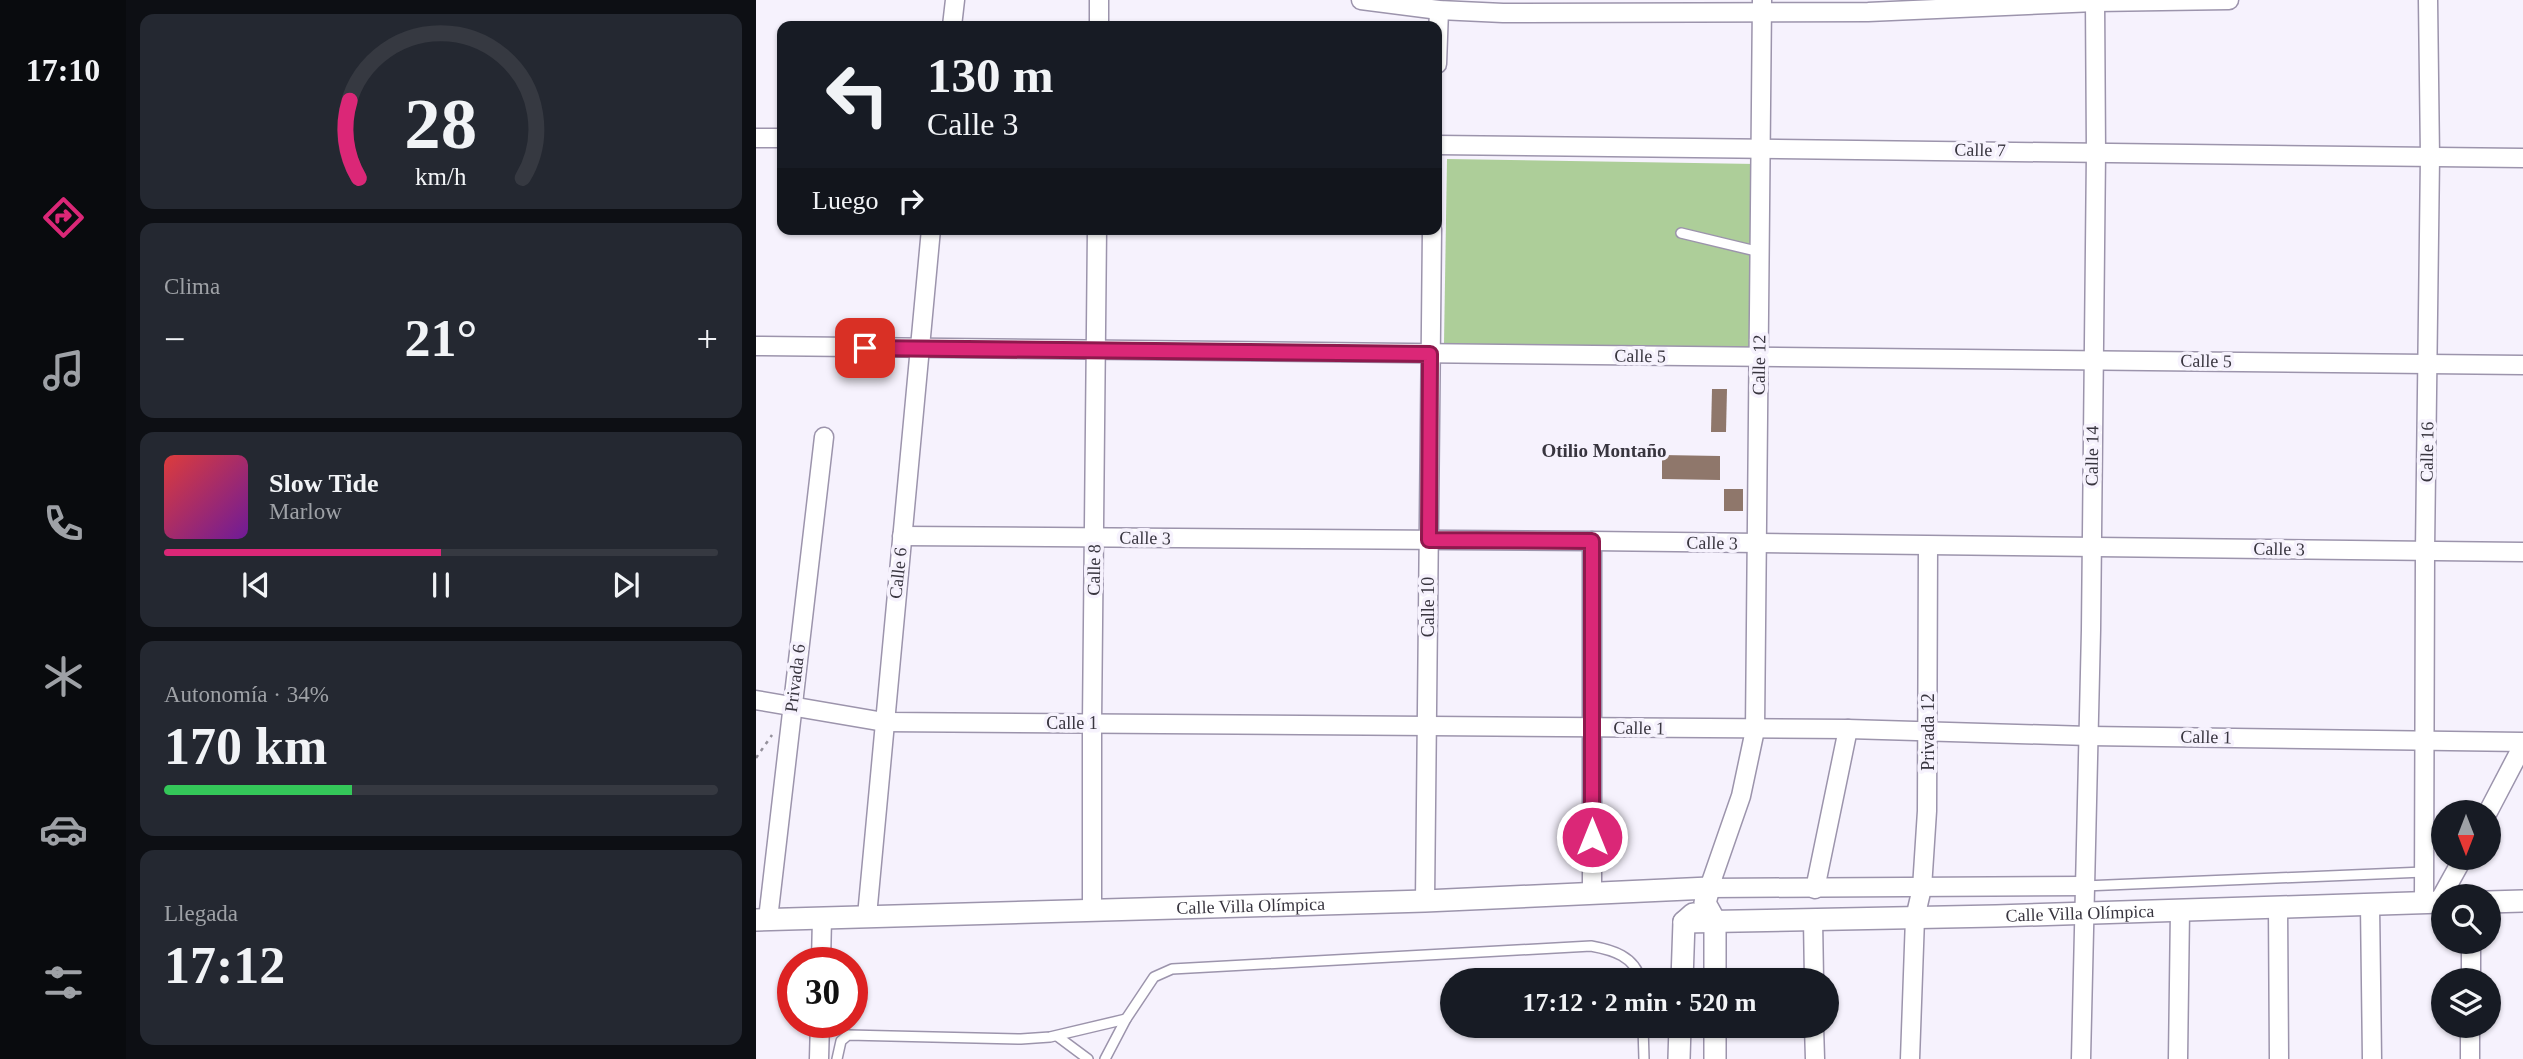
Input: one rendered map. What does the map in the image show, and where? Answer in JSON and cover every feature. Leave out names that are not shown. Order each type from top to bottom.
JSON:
[{"type":"street","points":[[953,21],[955,0]]},
{"type":"street","points":[[1099,0],[1099,21]]},
{"type":"street","points":[[1361,0],[1390,1],[1439,10],[1503,6],[1868,6],[2229,0]]},
{"type":"street","name":"Calle 16","points":[[2428,0],[2430,157],[2424,872],[2431,892]]},
{"type":"street","name":"Calle 14","points":[[2081,1059],[2089,736],[2096,152],[2095,1]]},
{"type":"street","name":"Calle 12","points":[[1710,904],[1741,796],[1755,730],[1762,6]]},
{"type":"street","points":[[1439,10],[1439,21]]},
{"type":"street","points":[[756,138],[777,138]]},
{"type":"street","name":"Calle 7","points":[[1442,145],[2523,158]]},
{"type":"street","name":"Calle 6","points":[[867,916],[930,235]]},
{"type":"street","name":"Calle 8","points":[[1092,910],[1097,235]]},
{"type":"street","name":"Calle 10","points":[[1425,901],[1432,235]]},
{"type":"street","name":"Calle 5","points":[[756,346],[2523,365]]},
{"type":"street","name":"Privada 6","points":[[762,920],[792,706],[824,437]]},
{"type":"street","name":"Calle 3","points":[[902,536],[2523,552]]},
{"type":"street","points":[[1592,541],[1592,892]]},
{"type":"street","name":"Privada 12","points":[[1910,1059],[1914,918],[1922,888],[1927,811],[1928,545]]},
{"type":"street","name":"Calle 1","points":[[756,700],[884,722],[1848,729],[2523,743]]},
{"type":"street","points":[[1815,889],[1848,729]]},
{"type":"street","points":[[2495,800],[2517,767],[2523,743]]},
{"type":"street","points":[[1682,968],[1684,922],[1710,904],[1815,889],[2084,886]]},
{"type":"street","name":"Calle Villa Olímpica","points":[[762,920],[1425,901],[1592,892],[1710,904],[1813,919],[2431,903]]},
{"type":"street","points":[[2501,902],[2523,901]]},
{"type":"street","points":[[1710,904],[1714,968]]},
{"type":"street","points":[[2370,905],[2372,1059]]},
{"type":"street","points":[[2278,907],[2279,1059]]},
{"type":"street","points":[[2178,1059],[2180,911]]},
{"type":"street","points":[[821,947],[822,918]]},
{"type":"street","points":[[1813,919],[1814,968]]},
{"type":"street","points":[[819,1059],[820,1038]]},
{"type":"street","points":[[1679,1059],[1680,1038]]},
{"type":"street","points":[[1715,1038],[1715,1059]]},
{"type":"street","points":[[1814,1038],[1815,1059]]},
{"type":"street","points":[[2470,1038],[2470,1059]]},
{"type":"lane","points":[[1681,233],[1760,252]]},
{"type":"lane","points":[[2084,886],[2424,872]]},
{"type":"lane","points":[[1105,1059],[1154,977],[1172,969],[1591,946],[1613,950],[1629,960],[1636,968]]},
{"type":"lane","points":[[837,1059],[841,1041],[848,1035],[1009,1039],[1057,1036],[1126,1020]]},
{"type":"lane","points":[[1057,1036],[1088,1059]]},
{"type":"lane","points":[[1643,1038],[1644,1059]]},
{"type":"green space","points":[[1447,159],[1756,164],[1753,348],[1444,344]]},
{"type":"building","points":[[1712,389],[1727,389],[1726,432],[1711,432]]},
{"type":"building","points":[[1662,455],[1720,456],[1720,480],[1662,479]]},
{"type":"building","points":[[1724,489],[1743,489],[1743,511],[1724,511]]},
{"type":"district","name":"Otilio Montaño","points":[[1604,450]]},
{"type":"route","points":[[865,348],[1430,354],[1429,540],[1592,541],[1592,837]]}]
